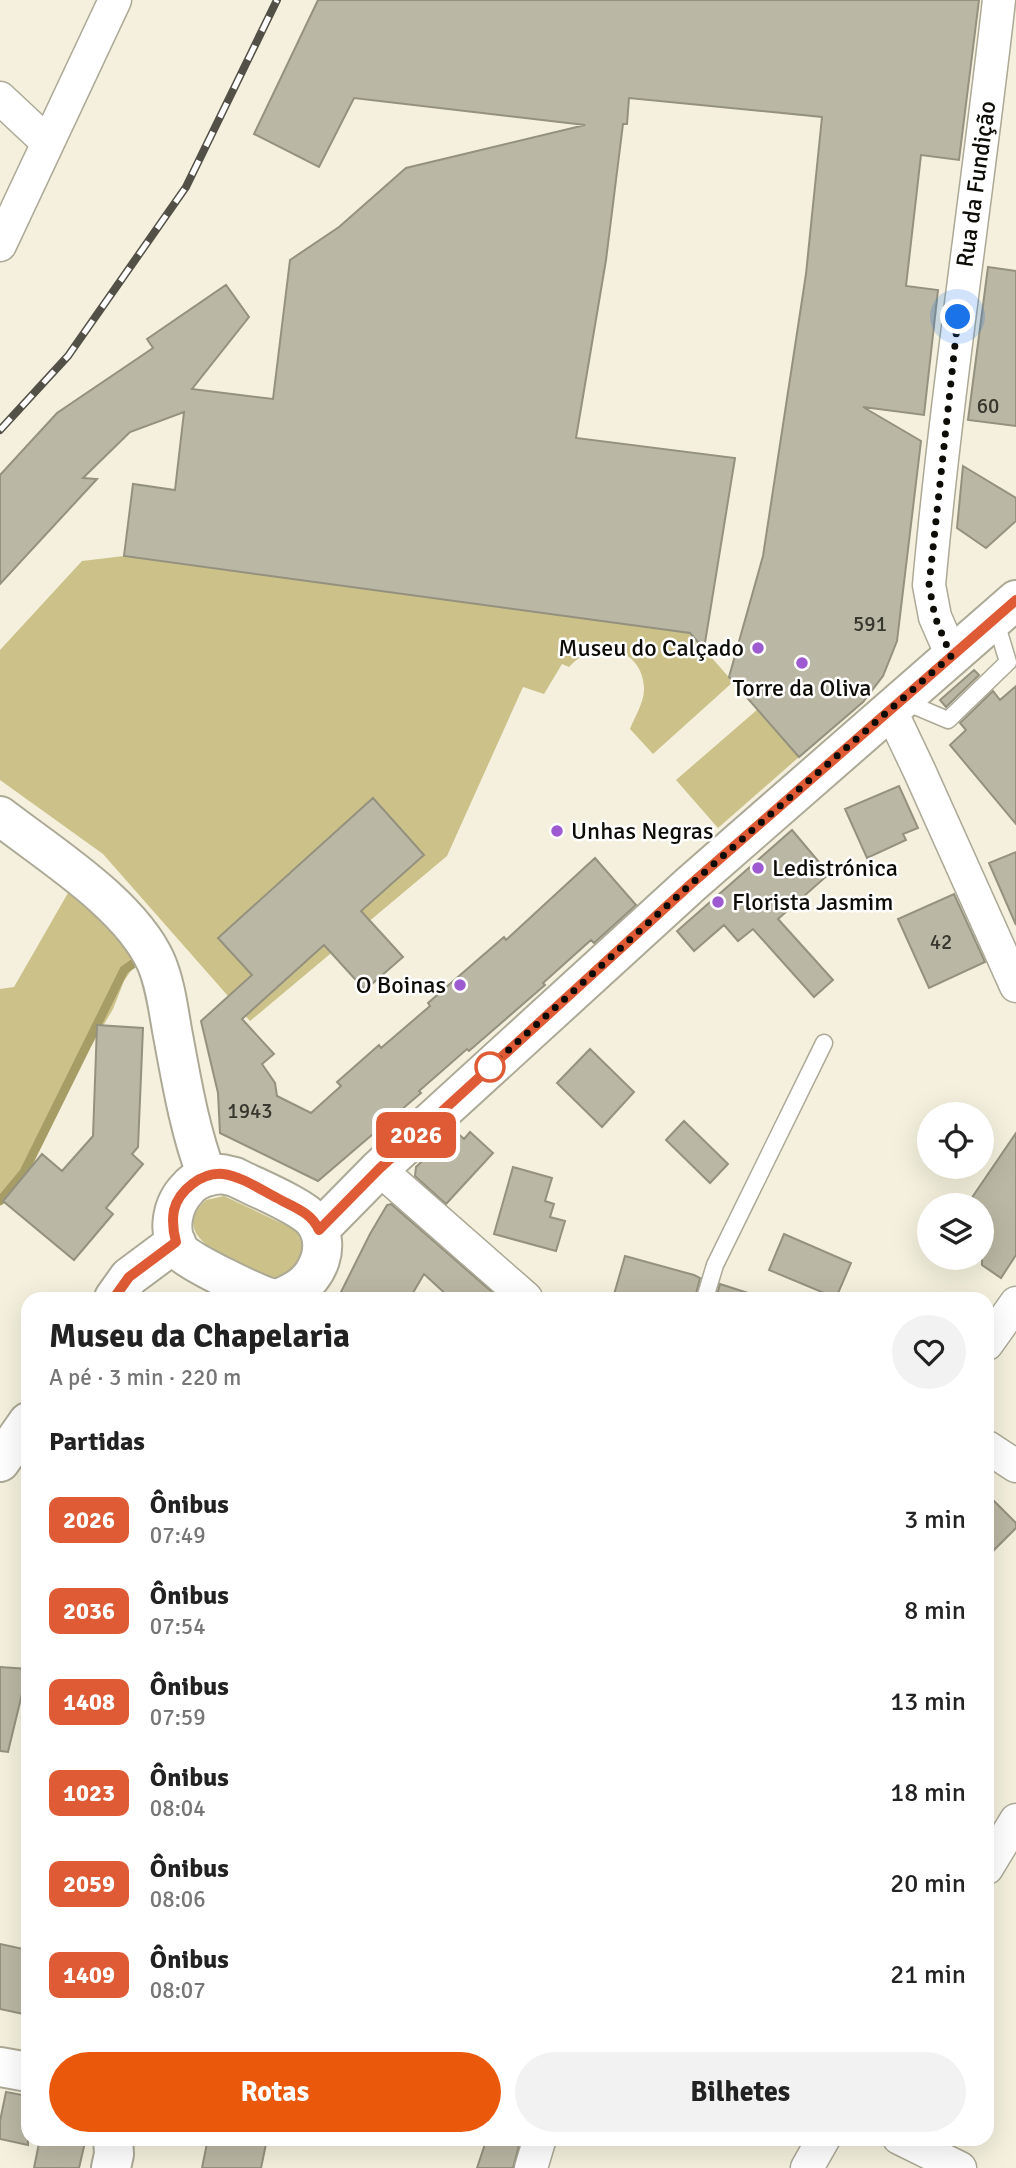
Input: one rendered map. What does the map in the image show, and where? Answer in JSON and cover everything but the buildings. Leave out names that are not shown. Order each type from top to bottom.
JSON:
[{"type":"main road","points":[[319,1230],[379,1169],[691,884],[1006,609]]},
{"type":"main road","points":[[0,817],[99,892],[136,931],[156,961],[191,1125],[207,1176]]},
{"type":"main road","points":[[258,1292],[193,1263],[181,1252],[172,1225],[175,1207],[188,1186],[207,1176],[222,1174],[235,1177],[307,1213],[319,1230],[322,1250],[319,1266],[312,1278],[294,1292]]},
{"type":"main road","points":[[118,1292],[129,1277],[176,1242]]},
{"type":"main road","points":[[0,1462],[21,1432]]},
{"type":"main road","points":[[0,2067],[21,2071]]},
{"type":"street","points":[[0,245],[116,0]]},
{"type":"street","name":"Rua da Fundição","points":[[951,656],[935,617],[929,585],[961,292],[980,164],[999,0]]},
{"type":"street","points":[[0,98],[47,142]]},
{"type":"street","points":[[895,704],[919,770],[1016,986]]},
{"type":"street","points":[[379,1169],[518,1292]]},
{"type":"street","points":[[994,1334],[1016,1303]]},
{"type":"street","points":[[994,1452],[1016,1466]]},
{"type":"street","points":[[994,1856],[1016,1820]]},
{"type":"street","points":[[531,2168],[538,2146]]},
{"type":"street","points":[[807,2168],[819,2146]]},
{"type":"street","points":[[915,2146],[960,2168]]},
{"type":"lane","points":[[895,704],[948,720],[1008,662],[1006,609]]},
{"type":"lane","points":[[707,1292],[715,1265],[824,1043]]},
{"type":"shaded area","points":[[124,556],[690,633],[733,682],[653,754],[630,729],[641,703],[644,687],[635,662],[626,655],[615,651],[591,652],[569,667],[562,664],[544,694],[523,687],[447,856],[250,1021],[103,854],[0,780],[0,650],[82,561]]},
{"type":"shaded area","points":[[758,709],[799,757],[718,828],[676,780]]},
{"type":"shaded area","points":[[68,893],[106,921],[123,939],[134,966],[124,981],[113,1009],[46,1123],[39,1151],[0,1199],[0,989],[14,987]]},
{"type":"shaded area","points":[[224,1196],[296,1230],[302,1254],[290,1273],[273,1279],[229,1259],[201,1239],[194,1227],[195,1214],[206,1200]]},
{"type":"waterway","points":[[0,1201],[24,1172],[124,970],[134,963]]},
{"type":"railway","points":[[0,430],[68,356],[186,187],[277,0]]},
{"type":"bus line","name":"2026","points":[[118,1292],[129,1277],[176,1242],[172,1225],[175,1207],[188,1186],[207,1176],[222,1174],[235,1177],[307,1213],[319,1230],[379,1169],[691,884],[1016,600]]},
{"type":"place","name":"Museu do Calçado","points":[[758,648]]},
{"type":"place","name":"Torre da Oliva","points":[[802,663]]},
{"type":"place","name":"Unhas Negras","points":[[557,831]]},
{"type":"place","name":"Ledistrónica","points":[[758,868]]},
{"type":"place","name":"Florista Jasmim","points":[[718,902]]},
{"type":"place","name":"O Boinas","points":[[460,985]]},
{"type":"route","points":[[490,1067],[691,884],[951,656],[935,617],[929,585],[958,317]]}]
